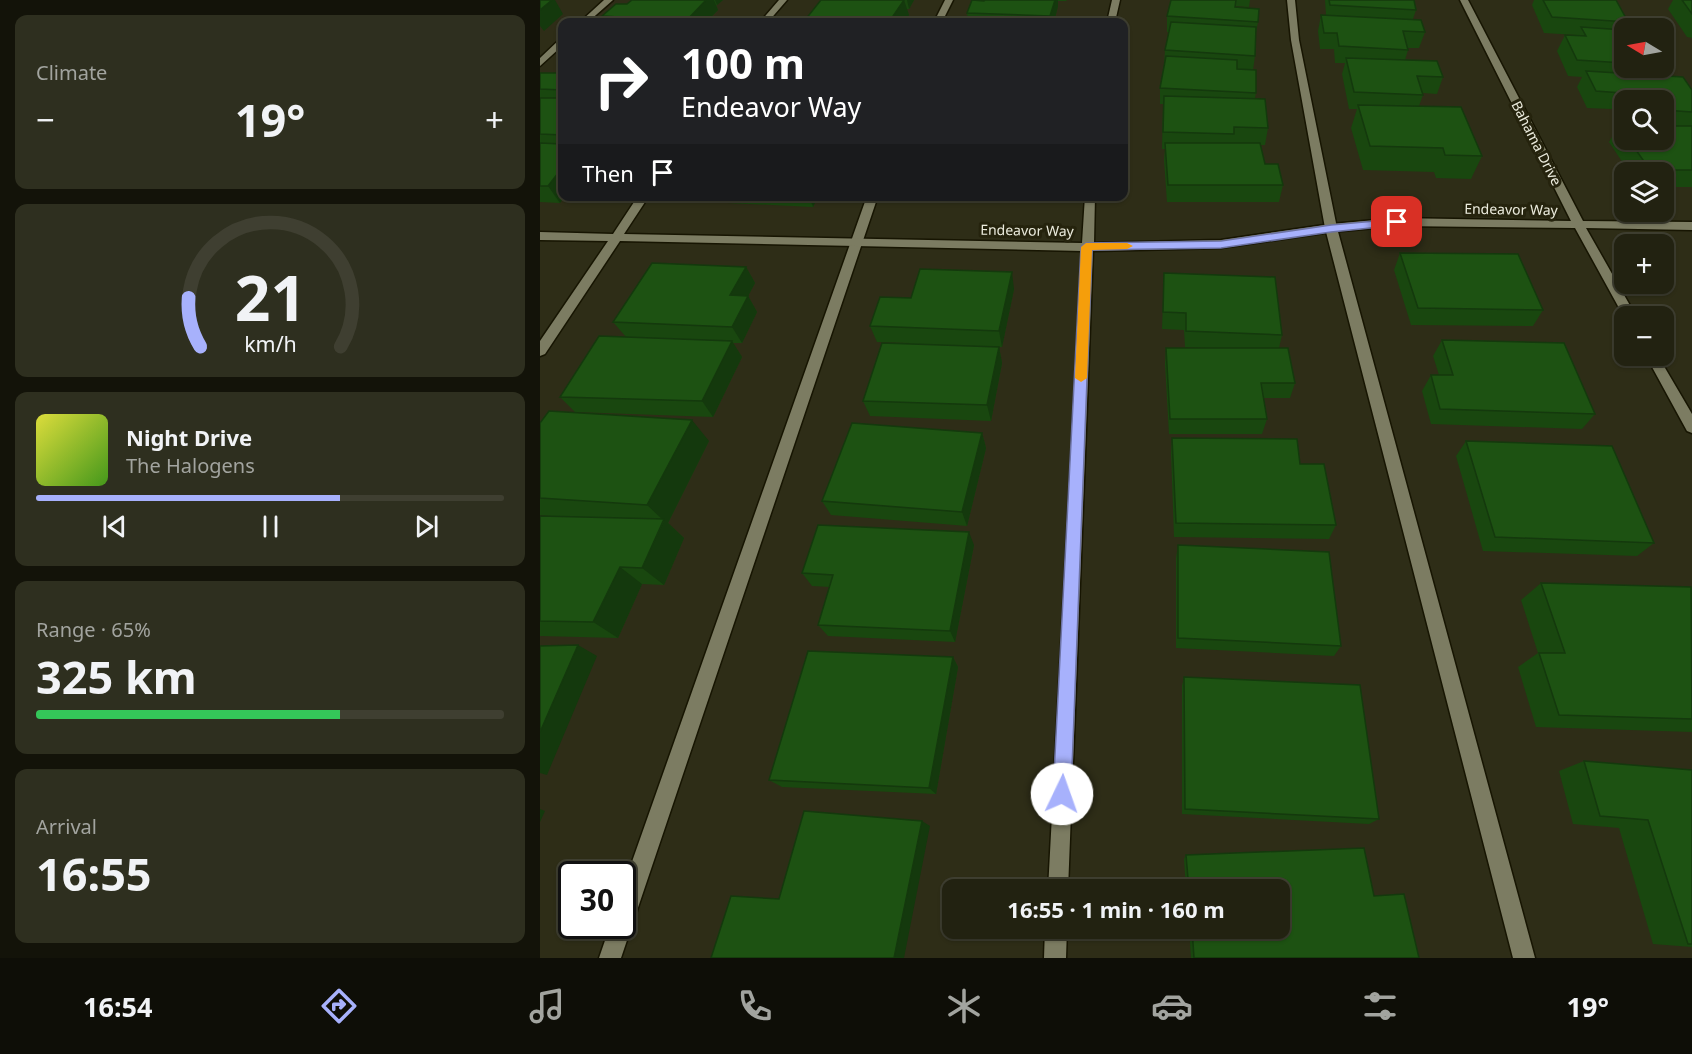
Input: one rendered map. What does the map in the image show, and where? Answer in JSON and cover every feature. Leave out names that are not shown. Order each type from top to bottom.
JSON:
[{"type":"street","points":[[589,18],[609,0]]},
{"type":"street","points":[[767,18],[783,0]]},
{"type":"street","points":[[940,18],[949,0]]},
{"type":"street","points":[[1111,18],[1116,0]]},
{"type":"street","points":[[1291,0],[1295,40],[1331,228],[1524,958]]},
{"type":"street","name":"Bahama Drive","points":[[1464,0],[1625,306]]},
{"type":"street","points":[[540,63],[558,46]]},
{"type":"street","points":[[540,351],[641,201]]},
{"type":"street","points":[[636,883],[871,201]]},
{"type":"street","points":[[1058,879],[1090,201]]},
{"type":"street","name":"Endeavor Way","points":[[540,236],[1086,247],[1221,244],[1331,228],[1397,222],[1692,226]]},
{"type":"street","points":[[1658,366],[1692,427]]},
{"type":"street","points":[[610,958],[617,939]]},
{"type":"street","points":[[1055,958],[1056,939]]},
{"type":"building","points":[[540,0],[552,0],[540,10]]},
{"type":"building","points":[[632,0],[706,0],[689,18],[602,16],[616,4],[627,4]]},
{"type":"building","points":[[821,0],[904,0],[892,18],[807,18]]},
{"type":"building","points":[[972,0],[1055,0],[1050,16],[967,13]]},
{"type":"building","points":[[1171,0],[1236,0],[1235,7],[1259,9],[1258,22],[1167,16]]},
{"type":"building","points":[[1329,0],[1414,0],[1416,10],[1330,5]]},
{"type":"building","points":[[1543,0],[1616,0],[1626,18],[1614,18],[1614,21],[1552,17]]},
{"type":"building","points":[[1682,0],[1692,0],[1692,14]]},
{"type":"building","points":[[1321,15],[1421,20],[1425,32],[1403,31],[1408,50],[1339,46],[1337,33],[1324,33]]},
{"type":"building","points":[[1171,22],[1256,27],[1255,56],[1165,50]]},
{"type":"building","points":[[1581,27],[1614,29],[1614,62],[1577,60],[1565,35],[1586,36]]},
{"type":"building","points":[[1166,56],[1237,60],[1237,69],[1256,70],[1256,93],[1160,88]]},
{"type":"building","points":[[1346,58],[1437,61],[1443,77],[1417,76],[1423,95],[1354,92]]},
{"type":"building","points":[[1586,71],[1614,73],[1614,78],[1683,77],[1692,90],[1692,112],[1674,111],[1674,90],[1596,91]]},
{"type":"building","points":[[540,73],[558,73],[558,90],[540,89]]},
{"type":"building","points":[[1164,96],[1265,99],[1268,128],[1234,127],[1234,134],[1163,132]]},
{"type":"building","points":[[540,98],[558,98],[558,135],[540,134]]},
{"type":"building","points":[[1358,105],[1461,107],[1482,156],[1445,155],[1443,148],[1370,146]]},
{"type":"building","points":[[1674,126],[1692,126],[1692,170],[1674,170],[1674,162],[1644,162],[1636,150],[1674,150]]},
{"type":"building","points":[[540,143],[558,144],[558,173],[548,186],[540,186]]},
{"type":"building","points":[[1165,143],[1260,143],[1265,164],[1278,164],[1283,185],[1168,185]]},
{"type":"building","points":[[1400,253],[1518,254],[1543,310],[1418,308]]},
{"type":"building","points":[[652,263],[746,267],[730,295],[748,296],[732,327],[613,322]]},
{"type":"building","points":[[920,269],[1012,272],[999,331],[870,326],[880,297],[911,298]]},
{"type":"building","points":[[1164,273],[1275,277],[1282,335],[1186,331],[1186,313],[1163,312]]},
{"type":"building","points":[[599,336],[732,341],[702,401],[560,397]]},
{"type":"building","points":[[1442,340],[1564,343],[1595,414],[1440,409],[1431,375],[1453,375]]},
{"type":"building","points":[[882,343],[999,347],[987,405],[863,401]]},
{"type":"building","points":[[1166,348],[1288,348],[1295,383],[1261,383],[1267,419],[1170,419]]},
{"type":"building","points":[[549,411],[692,420],[647,505],[540,498],[540,423]]},
{"type":"building","points":[[852,423],[982,433],[962,512],[822,501]]},
{"type":"building","points":[[1172,438],[1297,439],[1300,464],[1324,464],[1336,525],[1176,523]]},
{"type":"building","points":[[1466,441],[1612,446],[1654,543],[1495,537]]},
{"type":"building","points":[[540,516],[664,519],[642,568],[620,567],[593,622],[540,621]]},
{"type":"building","points":[[818,525],[969,532],[950,631],[818,625],[833,575],[802,573]]},
{"type":"building","points":[[1178,545],[1329,552],[1341,646],[1178,638]]},
{"type":"building","points":[[1541,583],[1691,587],[1692,719],[1559,715],[1539,653],[1565,653]]},
{"type":"building","points":[[578,645],[540,732],[540,646]]},
{"type":"building","points":[[808,651],[953,657],[929,788],[769,780]]},
{"type":"building","points":[[1184,677],[1360,685],[1379,819],[1185,809]]},
{"type":"building","points":[[1584,761],[1692,770],[1692,944],[1688,944],[1648,820],[1600,816]]},
{"type":"building","points":[[804,811],[922,821],[894,958],[711,958],[731,896],[779,899]]},
{"type":"building","points":[[1364,848],[1374,896],[1404,894],[1419,958],[1194,958],[1193,939],[1290,939],[1290,879],[1188,879],[1186,855]]},
{"type":"slow traffic","points":[[1081,378],[1086,247],[1127,246]]},
{"type":"route","points":[[1062,794],[1086,247],[1221,244],[1331,228],[1397,222]]}]
